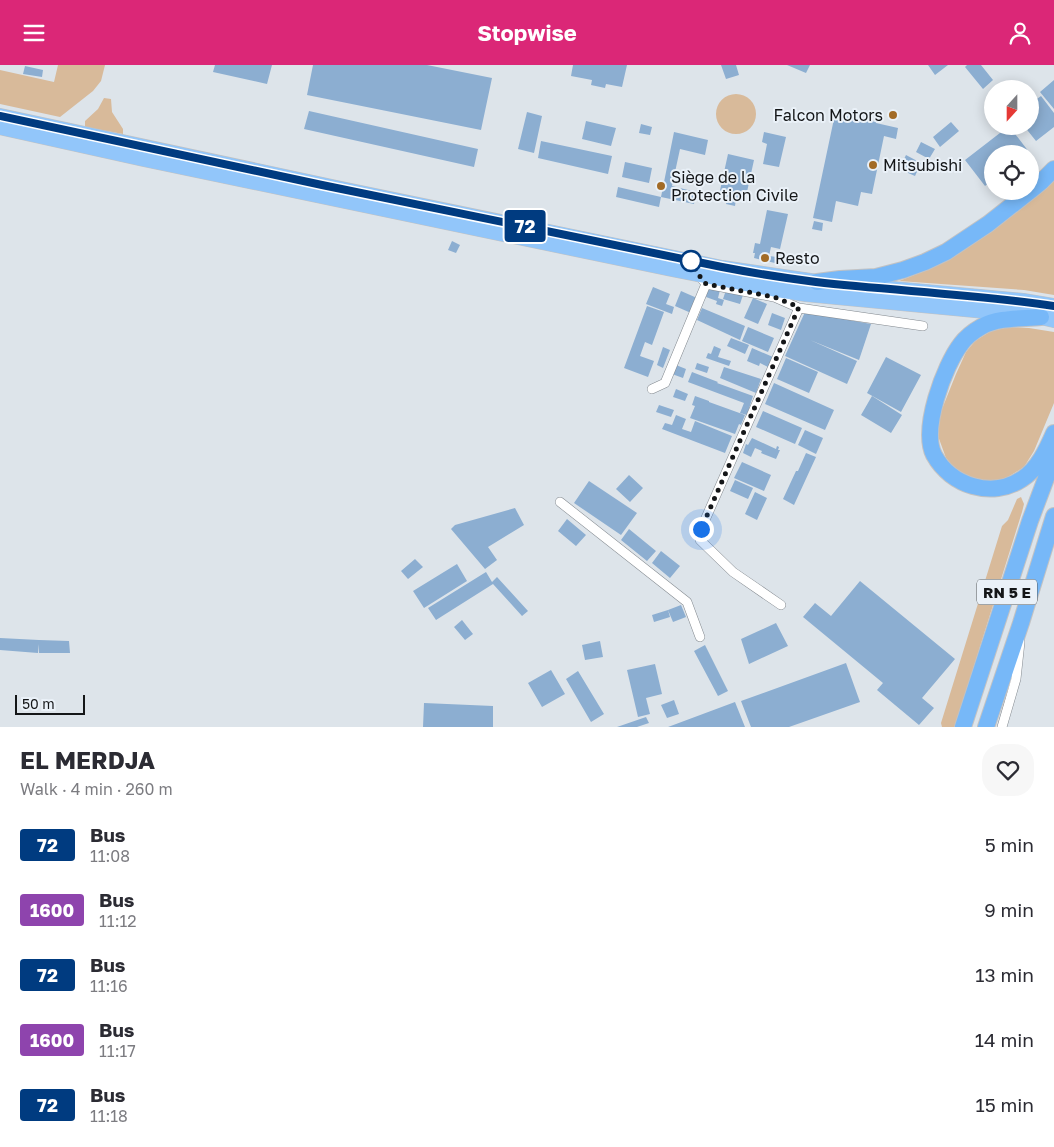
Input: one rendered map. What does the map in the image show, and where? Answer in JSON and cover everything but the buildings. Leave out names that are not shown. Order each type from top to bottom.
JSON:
[{"type":"highway","points":[[0,116],[144,159],[702,279],[806,294],[1047,319]]},
{"type":"highway","points":[[0,127],[72,137],[697,263],[776,277],[1014,300],[1054,306]]},
{"type":"highway","points":[[1039,184],[1054,169]]},
{"type":"highway","points":[[817,282],[876,277],[924,262],[946,253],[1018,200]]},
{"type":"highway","points":[[1047,319],[1002,320],[990,323],[980,327],[964,341],[952,360],[937,394],[932,413],[930,443],[934,455],[949,474],[972,486],[985,489],[1008,486],[1023,479],[1040,460],[1054,433]]},
{"type":"highway","name":"RN 5 E","points":[[963,727],[1030,521],[1054,457]]},
{"type":"highway","name":"RN 5 E","points":[[986,727],[1054,516]]},
{"type":"street","points":[[652,389],[665,383],[702,279],[774,297],[799,307],[923,326]]},
{"type":"street","points":[[781,605],[733,572],[700,540],[701,529],[799,307]]},
{"type":"street","points":[[560,501],[687,601],[700,637]]},
{"type":"street","points":[[1002,727],[1016,679],[1021,623]]},
{"type":"shaded area","points":[[58,65],[105,65],[101,81],[93,91],[60,117],[0,104],[0,70],[54,82]]},
{"type":"shaded area","points":[[740,94],[747,97],[753,103],[756,114],[755,122],[747,131],[740,134],[732,134],[725,131],[717,122],[716,110],[719,103],[728,95]]},
{"type":"shaded area","points":[[104,98],[111,99],[112,112],[123,129],[123,134],[85,127],[85,121],[98,109]]},
{"type":"shaded area","points":[[1054,179],[1054,295],[1024,290],[899,281],[927,270],[1025,200],[1039,200],[1039,190]]},
{"type":"shaded area","points":[[1009,327],[1054,332],[1054,403],[1034,451],[1024,467],[1003,480],[978,481],[959,474],[946,458],[938,436],[940,414],[966,352],[975,341],[991,331]]},
{"type":"shaded area","points":[[1021,497],[1024,504],[1022,512],[955,727],[942,727],[941,723],[1002,526],[1008,520],[1017,499]]},
{"type":"bus line","name":"72","points":[[0,116],[672,258],[776,277],[1023,301],[1054,306]]},
{"type":"place","name":"Falcon Motors","points":[[893,115]]},
{"type":"place","name":"Mitsubishi","points":[[873,165]]},
{"type":"place","name":"Siège de la Protection Civile","points":[[661,186]]},
{"type":"place","name":"Resto","points":[[765,258]]},
{"type":"route","points":[[691,261],[706,284],[774,297],[799,307],[701,529]]}]
